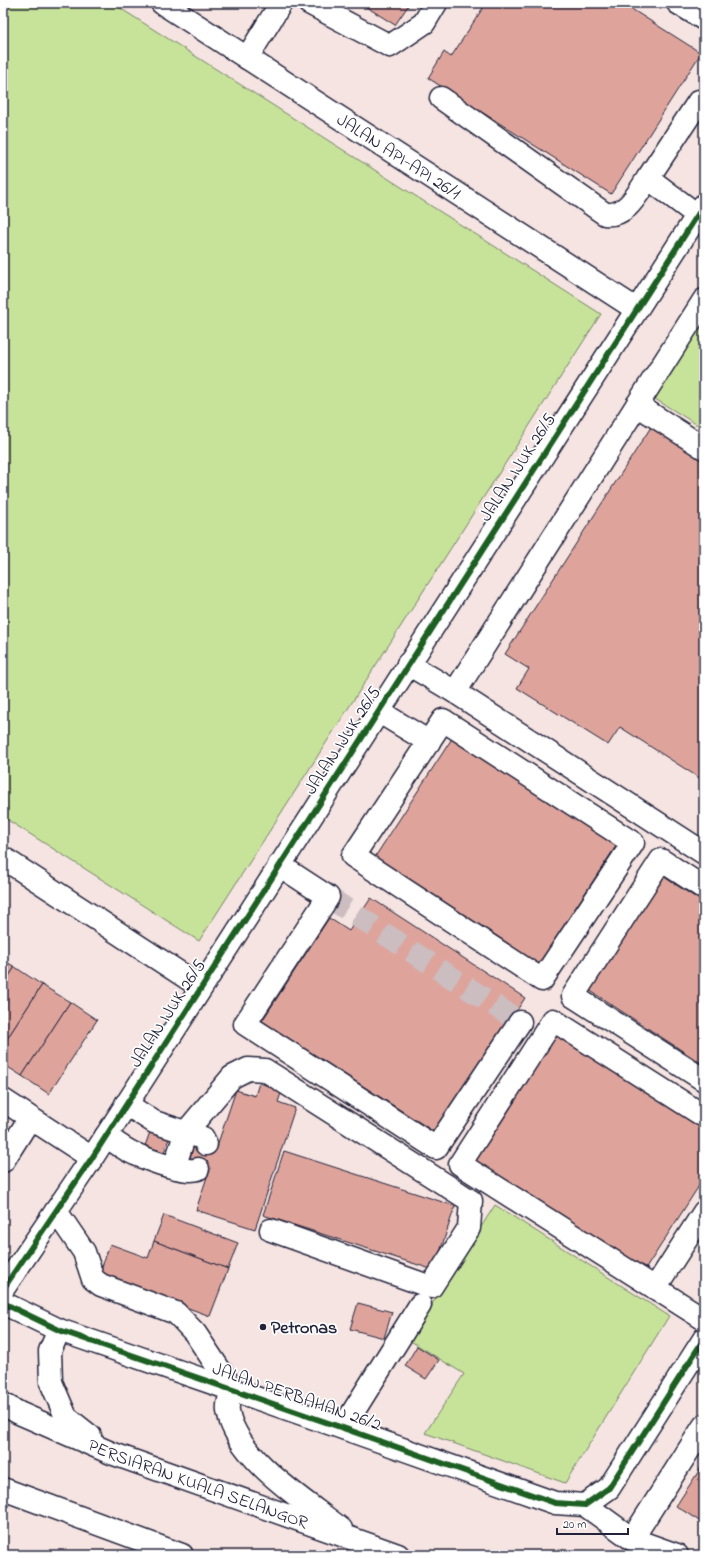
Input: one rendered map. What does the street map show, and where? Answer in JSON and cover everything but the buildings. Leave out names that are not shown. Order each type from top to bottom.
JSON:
[{"type":"street","name":"JALAN API-API 26/1","points":[[162,3],[636,309]]},
{"type":"street","points":[[247,58],[282,3]]},
{"type":"street","points":[[309,3],[390,46],[424,24],[436,3]]},
{"type":"street","points":[[678,3],[704,20]]},
{"type":"street","points":[[441,98],[604,214],[612,215],[626,210],[699,101]]},
{"type":"street","points":[[648,178],[700,210]]},
{"type":"street","name":"JALAN IJUK 26/5","points":[[3,1289],[92,1158],[700,210]]},
{"type":"street","points":[[454,692],[704,300]]},
{"type":"street","points":[[637,405],[704,448]]},
{"type":"street","points":[[408,664],[454,692],[704,854]]},
{"type":"street","points":[[378,710],[429,742]]},
{"type":"street","points":[[443,720],[632,843],[542,980],[353,856],[429,742],[443,720]]},
{"type":"street","points":[[3,858],[201,987]]},
{"type":"street","points":[[704,888],[661,860],[573,996],[704,1080]]},
{"type":"street","points":[[279,865],[328,897],[245,1024],[377,1110],[436,1148],[520,1022]]},
{"type":"street","points":[[704,1116],[553,1020],[460,1164],[704,1319]]},
{"type":"street","points":[[174,1167],[186,1132],[232,1077],[248,1069],[265,1070],[471,1201],[469,1228],[431,1287],[272,1230]]},
{"type":"street","points":[[3,1100],[92,1158]]},
{"type":"street","points":[[126,1104],[154,1122],[203,1138],[206,1144]]},
{"type":"street","points":[[3,1161],[30,1118]]},
{"type":"street","points":[[106,1136],[134,1154],[174,1167],[192,1171],[198,1169]]},
{"type":"street","points":[[56,1211],[84,1252],[93,1279],[101,1285],[176,1313],[195,1333],[233,1390],[229,1399],[228,1410],[239,1438],[265,1469],[357,1541]]},
{"type":"street","points":[[655,1288],[704,1212]]},
{"type":"street","name":"JALAN PERBAHAN 26/2","points":[[3,1303],[59,1330],[555,1503],[585,1505]]},
{"type":"street","points":[[343,1428],[420,1305]]},
{"type":"street","points":[[59,1330],[50,1351],[51,1382],[66,1416],[111,1453]]},
{"type":"street","points":[[677,1555],[632,1539],[585,1505],[609,1488],[704,1338]]},
{"type":"street","name":"PERSIARAN KUALA SELANGOR","points":[[3,1404],[19,1413],[111,1453],[398,1555]]},
{"type":"street","points":[[632,1539],[704,1426]]},
{"type":"street","points":[[3,1490],[182,1555]]},
{"type":"street","points":[[117,1531],[133,1555]]},
{"type":"green space","points":[[3,3],[112,3],[601,314],[199,941],[3,817]]},
{"type":"green space","points":[[704,315],[704,429],[652,397]]},
{"type":"green space","points":[[495,1205],[669,1316],[565,1483],[425,1433],[464,1374],[409,1340]]},
{"type":"tunnel","points":[[328,897],[520,1022]]},
{"type":"cycle path","points":[[3,1289],[92,1158],[704,205]]},
{"type":"cycle path","points":[[3,1303],[59,1330],[555,1503],[585,1505],[609,1488],[704,1339]]},
{"type":"place","name":"Petronas","points":[[263,1327]]}]
